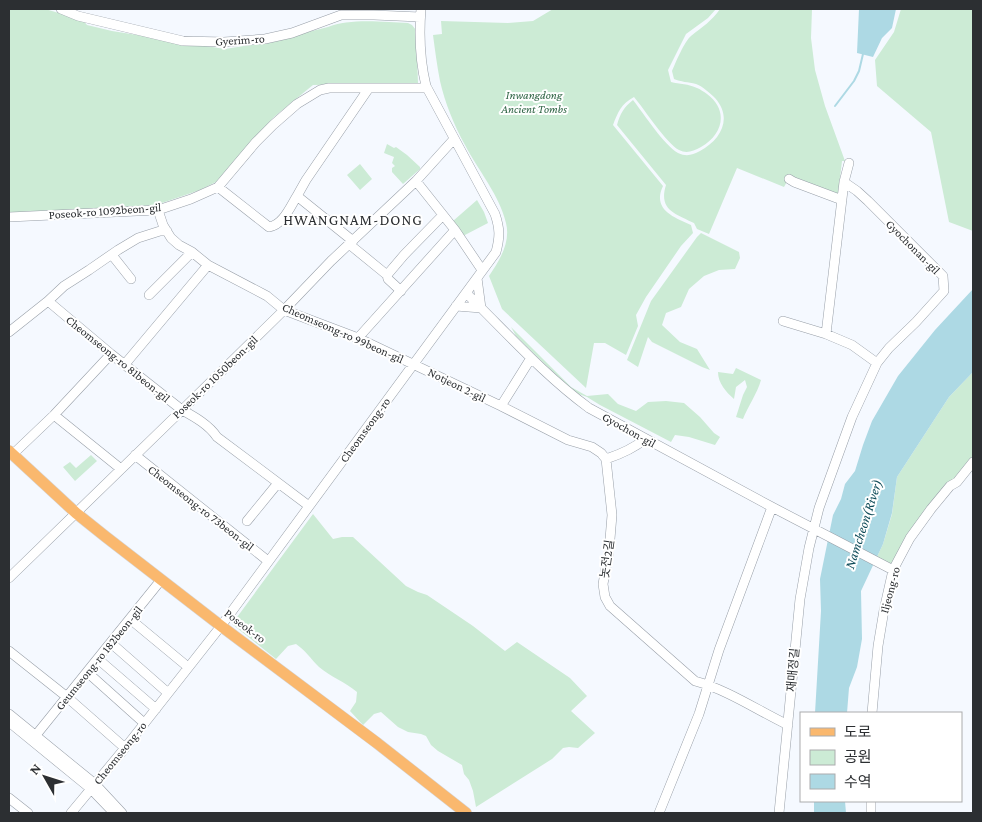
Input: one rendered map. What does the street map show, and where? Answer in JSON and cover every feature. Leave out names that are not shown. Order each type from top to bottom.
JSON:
[{"type":"main road","name":"Poseok-ro","points":[[10,453],[76,513],[466,813]]},
{"type":"street","name":"Gyerim-ro","points":[[61,9],[78,16],[183,41],[224,42],[265,39],[292,33],[341,15],[421,13]]},
{"type":"street","name":"Cheomseong-ro","points":[[71,813],[221,626],[496,252],[499,226],[495,214],[427,88],[421,58],[421,13]]},
{"type":"street","name":"Poseok-ro 1092beon-gil","points":[[9,217],[158,210],[192,199],[218,187],[272,125],[297,104],[320,90],[329,88],[427,88]]},
{"type":"street","points":[[218,187],[269,227],[280,223],[306,180],[369,88]]},
{"type":"street","name":"Poseok-ro 1050beon-gil","points":[[10,576],[416,181],[454,139]]},
{"type":"street","points":[[826,334],[844,182],[849,163]]},
{"type":"street","points":[[789,179],[842,200]]},
{"type":"street","points":[[416,181],[455,230],[482,270]]},
{"type":"street","name":"Gyochonan-gil","points":[[816,529],[819,508],[852,417],[877,363],[944,291],[943,276],[868,201],[844,182]]},
{"type":"street","points":[[297,196],[387,275],[388,280],[401,291]]},
{"type":"street","name":"Cheomseong-ro 99beon-gil","points":[[158,210],[163,225],[171,238],[179,245],[208,264],[267,296],[284,310],[358,338],[414,364]]},
{"type":"street","points":[[387,275],[442,215]]},
{"type":"street","points":[[358,338],[455,230]]},
{"type":"street","points":[[9,332],[64,286],[138,238],[160,231],[167,231]]},
{"type":"street","points":[[149,295],[192,252]]},
{"type":"street","points":[[112,255],[131,279]]},
{"type":"street","points":[[124,364],[208,264]]},
{"type":"street","points":[[456,306],[481,308],[477,278]]},
{"type":"street","name":"Gyochon-gil","points":[[466,293],[531,358],[571,394],[590,408],[893,570]]},
{"type":"street","name":"Cheomseong-ro 81beon-gil","points":[[48,301],[182,410],[194,416],[212,430],[217,437],[308,506]]},
{"type":"street","points":[[784,321],[826,334],[852,345],[877,363]]},
{"type":"street","name":"Poseok-ro","points":[[10,453],[54,415],[111,354]]},
{"type":"street","points":[[501,406],[531,358]]},
{"type":"street","name":"Notjeon 2-gil","points":[[414,364],[568,440],[592,447],[601,452],[606,459]]},
{"type":"street","points":[[54,415],[121,469]]},
{"type":"street","points":[[606,459],[622,454],[645,439]]},
{"type":"street","name":"Cheomseong-ro 73beon-gil","points":[[135,455],[268,561]]},
{"type":"street","name":"놋전2길","points":[[606,459],[612,515],[604,584],[605,597],[610,606],[694,681],[708,685]]},
{"type":"street","name":"Iljeong-ro","points":[[872,712],[878,646],[893,570],[910,538],[931,509],[973,462]]},
{"type":"street","points":[[247,521],[278,483]]},
{"type":"street","points":[[659,813],[699,714],[725,633],[772,507]]},
{"type":"street","name":"재매정길","points":[[779,813],[800,599],[809,548],[816,529]]},
{"type":"street","name":"Geumseong-ro 182beon-gil","points":[[36,735],[161,580]]},
{"type":"street","points":[[130,619],[188,667]]},
{"type":"street","points":[[111,643],[168,693]]},
{"type":"street","points":[[9,651],[67,697],[125,748]]},
{"type":"street","points":[[98,659],[156,709]]},
{"type":"street","points":[[87,672],[144,723]]},
{"type":"street","points":[[708,685],[788,725]]},
{"type":"street","points":[[9,714],[36,735],[122,813]]},
{"type":"street","points":[[9,722],[93,786],[114,813]]},
{"type":"street","points":[[10,802],[28,813]]},
{"type":"green space","points":[[9,9],[45,9],[83,20],[87,25],[112,31],[225,49],[268,42],[346,22],[408,23],[416,30],[418,83],[313,85],[274,117],[216,182],[200,190],[156,205],[9,214]]},
{"type":"green space","name":"Inwangdong Ancient Tombs","points":[[553,9],[716,9],[708,18],[686,34],[668,70],[671,82],[698,88],[714,100],[721,115],[718,129],[714,136],[695,150],[687,152],[679,150],[662,134],[634,97],[620,109],[613,125],[663,186],[660,194],[662,206],[677,219],[691,225],[693,233],[681,246],[636,315],[638,326],[626,355],[605,343],[594,343],[586,388],[502,309],[489,276],[500,258],[505,245],[507,238],[506,223],[499,203],[465,145],[450,114],[440,81],[433,35],[442,34],[441,21],[508,23],[533,21]]},
{"type":"green space","points":[[720,9],[812,9],[811,38],[815,70],[825,106],[845,161],[842,161],[838,195],[789,178],[784,187],[737,168],[709,234],[697,229],[694,223],[670,210],[664,200],[666,185],[617,125],[623,111],[633,100],[672,149],[678,153],[684,155],[692,154],[714,141],[719,135],[724,121],[720,106],[715,98],[701,86],[674,79],[672,71],[688,39],[710,21]]},
{"type":"green space","points":[[901,9],[973,9],[973,231],[949,222],[931,132],[877,86],[875,60],[894,32]]},
{"type":"green space","points":[[387,144],[394,148],[396,147],[420,167],[403,184],[392,172],[392,168],[395,166],[392,163],[394,157],[384,153]]},
{"type":"green space","points":[[360,164],[372,179],[360,190],[347,175]]},
{"type":"green space","points":[[477,200],[488,223],[463,236],[453,221]]},
{"type":"green space","points":[[701,233],[739,252],[740,258],[735,269],[719,270],[704,276],[689,289],[681,307],[666,313],[662,325],[680,342],[697,349],[710,370],[652,342],[648,337],[638,367],[627,360],[651,301]]},
{"type":"green space","points":[[511,327],[571,387],[587,396],[608,394],[618,404],[636,411],[648,402],[684,403],[720,437],[715,445],[675,435],[671,442],[576,393],[516,336]]},
{"type":"green space","points":[[736,368],[761,380],[743,419],[736,417],[747,387],[745,380],[736,387],[734,399],[723,387],[718,376],[718,372],[733,374]]},
{"type":"green space","points":[[973,372],[973,464],[931,509],[893,570],[875,561],[883,544],[892,514],[897,477],[949,397]]},
{"type":"green space","points":[[91,455],[97,461],[75,481],[63,467],[70,462],[76,468]]},
{"type":"green space","points":[[313,514],[333,539],[353,537],[406,586],[427,595],[473,626],[505,651],[517,642],[570,678],[587,696],[571,711],[595,733],[578,748],[563,748],[552,759],[476,807],[473,791],[469,780],[464,774],[462,765],[438,751],[431,745],[426,736],[408,732],[398,727],[381,712],[374,714],[363,725],[350,711],[356,702],[357,692],[319,667],[296,644],[288,646],[276,659],[232,624]]},
{"type":"water","points":[[859,9],[896,9],[892,28],[882,38],[873,57],[857,53]]},
{"type":"water","name":"Namcheon(River)","points":[[973,289],[973,372],[949,397],[897,477],[892,513],[883,544],[861,591],[862,639],[857,667],[849,688],[847,712],[815,712],[821,611],[820,579],[833,515],[841,499],[845,484],[855,471],[872,421],[898,376],[935,330]]},
{"type":"water","points":[[814,802],[845,802],[846,813],[814,813]]},
{"type":"waterway","points":[[835,106],[854,81],[859,71],[863,54]]},
{"type":"district","name":"HWANGNAM-DONG","points":[[353,220]]}]
